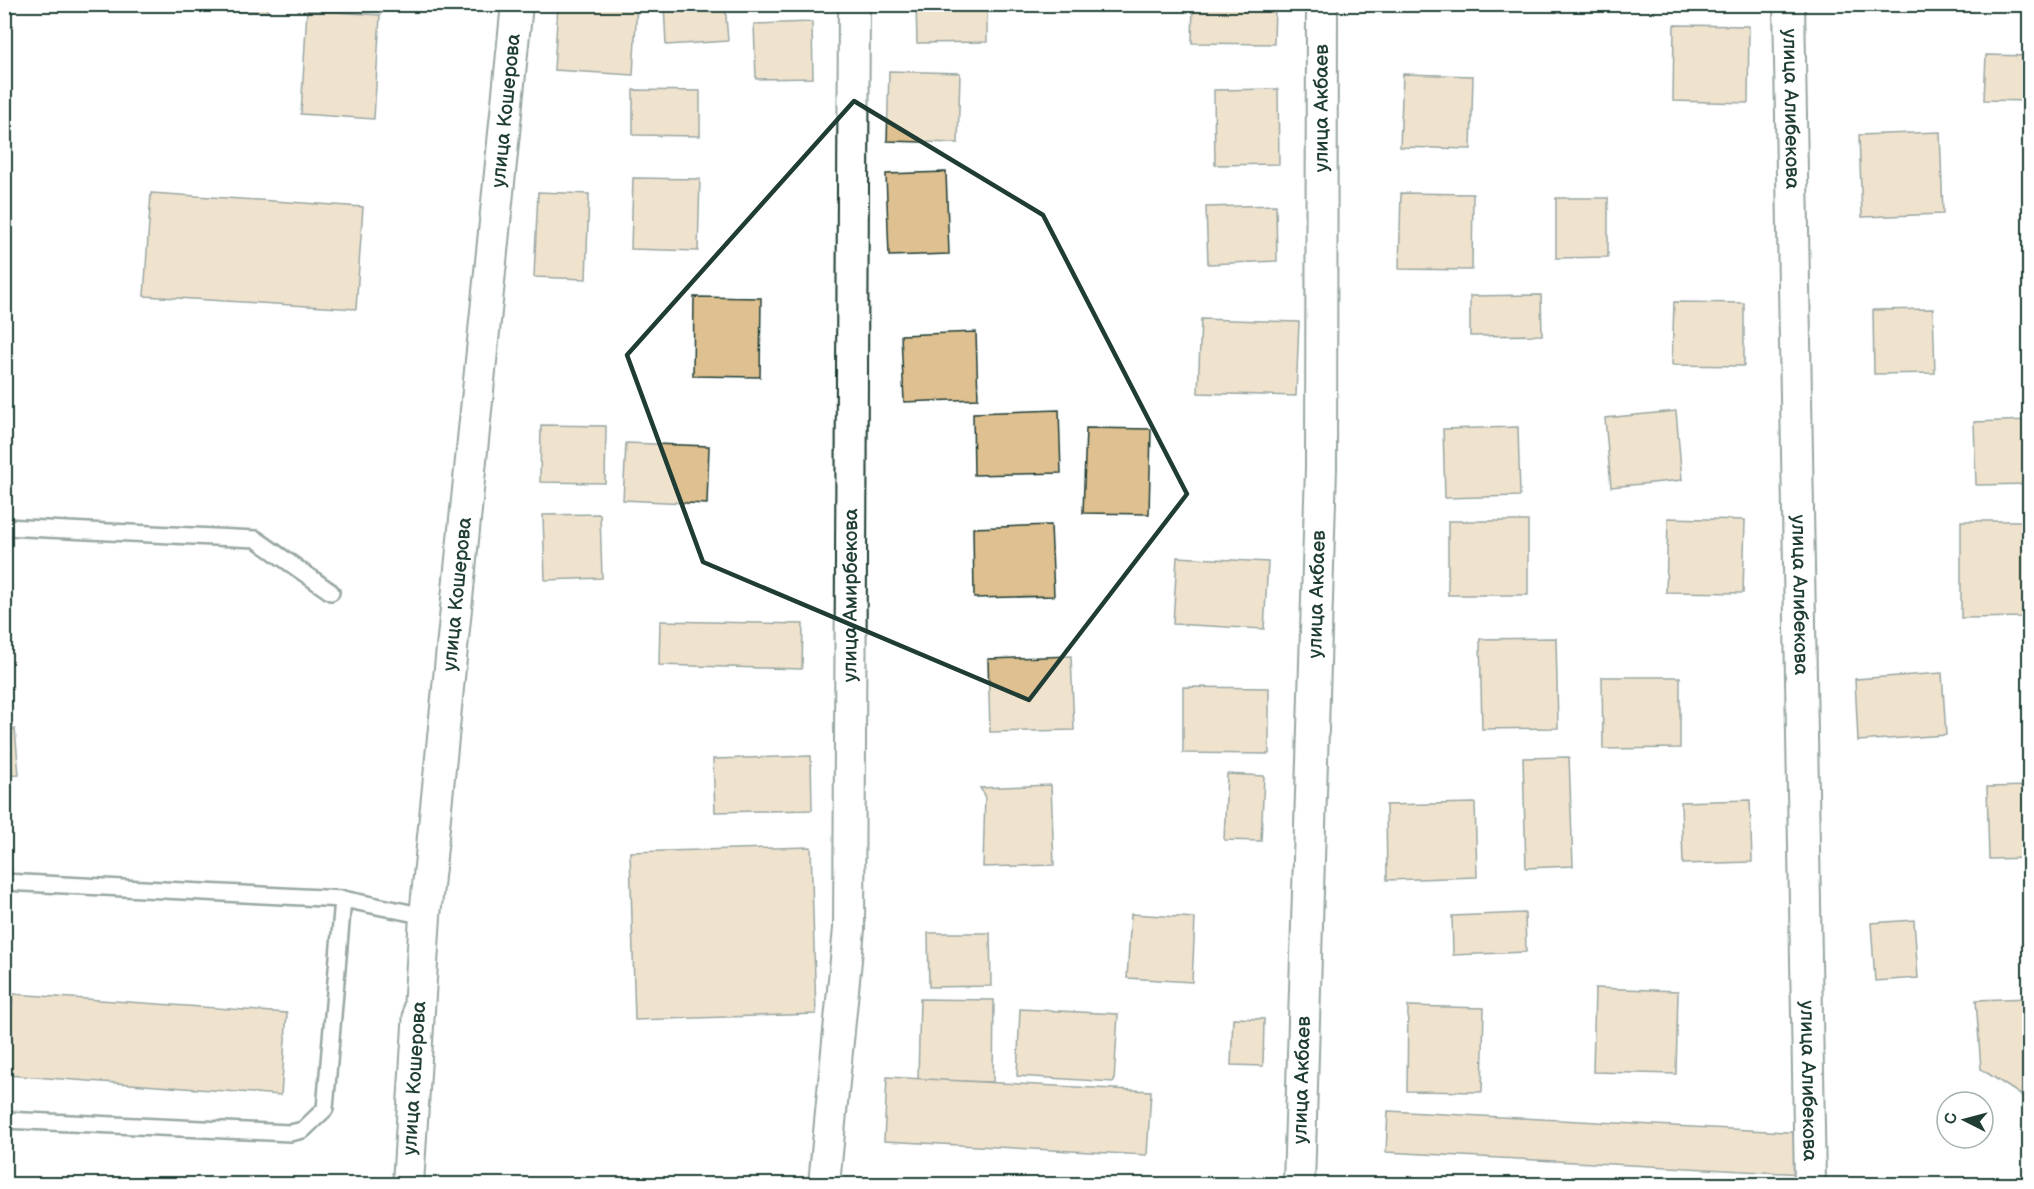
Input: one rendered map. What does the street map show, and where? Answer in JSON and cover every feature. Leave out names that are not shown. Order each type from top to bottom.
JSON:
[{"type":"street","name":"улица Кошерова","points":[[408,1185],[425,916],[517,4]]},
{"type":"street","name":"улица Амирбекова","points":[[824,1185],[849,929],[854,4]]},
{"type":"street","name":"улица Акбаев","points":[[1299,1185],[1321,468],[1322,4]]},
{"type":"street","name":"улица Алибекова","points":[[1790,4],[1810,1185]]},
{"type":"lane","points":[[4,526],[256,539],[331,592]]},
{"type":"lane","points":[[4,882],[344,899],[425,916]]},
{"type":"lane","points":[[4,1120],[290,1133],[303,1130],[325,1108],[344,899]]},
{"type":"highlighted area","points":[[854,101],[1043,215],[1187,494],[1029,700],[703,562],[627,355]]},
{"type":"building","points":[[216,4],[268,4],[268,12],[216,10]]},
{"type":"building","points":[[558,4],[637,4],[633,75],[554,70]]},
{"type":"building","points":[[664,4],[725,4],[728,41],[666,45]]},
{"type":"building","points":[[916,4],[987,4],[987,42],[917,43]]},
{"type":"building","points":[[1193,4],[1275,4],[1274,44],[1192,43]]},
{"type":"building","points":[[1885,4],[1950,4],[1950,6],[1885,8]]},
{"type":"building","points":[[307,10],[380,15],[374,119],[301,114]]},
{"type":"building","points":[[812,22],[813,78],[756,79],[754,24]]},
{"type":"building","points":[[1674,25],[1749,26],[1748,103],[1673,101]]},
{"type":"building","points":[[1986,55],[2030,56],[2030,101],[1984,100]]},
{"type":"building","points":[[889,71],[960,73],[958,143],[887,141]]},
{"type":"building","points":[[1403,74],[1473,76],[1471,149],[1400,147]]},
{"type":"building","points":[[1278,89],[1279,164],[1215,165],[1214,90]]},
{"type":"building","points":[[633,90],[700,91],[700,136],[633,135]]},
{"type":"building","points":[[1940,132],[1943,214],[1862,217],[1859,135]]},
{"type":"building","points":[[946,172],[949,254],[889,256],[886,174]]},
{"type":"building","points":[[633,178],[700,179],[698,251],[631,249]]},
{"type":"building","points":[[538,192],[589,194],[586,279],[534,277]]},
{"type":"building","points":[[151,193],[363,207],[356,309],[144,296]]},
{"type":"building","points":[[1401,193],[1473,194],[1472,270],[1399,269]]},
{"type":"building","points":[[1556,198],[1608,198],[1608,257],[1556,258]]},
{"type":"building","points":[[1276,205],[1277,261],[1208,264],[1206,207]]},
{"type":"building","points":[[1541,295],[1542,335],[1470,336],[1470,296]]},
{"type":"building","points":[[694,297],[761,298],[760,377],[693,376]]},
{"type":"building","points":[[1674,302],[1744,303],[1744,366],[1672,365]]},
{"type":"building","points":[[1933,309],[1935,373],[1874,374],[1873,310]]},
{"type":"building","points":[[1201,319],[1299,322],[1296,396],[1198,393]]},
{"type":"building","points":[[976,332],[978,399],[904,402],[901,335]]},
{"type":"building","points":[[1059,410],[1061,473],[974,475],[973,413]]},
{"type":"building","points":[[1676,411],[1682,480],[1611,487],[1605,418]]},
{"type":"building","points":[[2030,420],[2030,484],[1976,485],[1974,422]]},
{"type":"building","points":[[541,425],[606,426],[605,483],[540,482]]},
{"type":"building","points":[[1518,427],[1520,496],[1445,498],[1443,429]]},
{"type":"building","points":[[1086,428],[1151,429],[1149,514],[1083,513]]},
{"type":"building","points":[[626,443],[709,446],[707,504],[623,500]]},
{"type":"building","points":[[600,514],[602,578],[545,580],[543,515]]},
{"type":"building","points":[[1668,518],[1745,520],[1743,593],[1666,592]]},
{"type":"building","points":[[1448,521],[1528,521],[1528,595],[1448,595]]},
{"type":"building","points":[[1961,521],[2030,521],[2030,617],[1961,618]]},
{"type":"building","points":[[1051,525],[1054,596],[974,598],[973,528]]},
{"type":"building","points":[[1177,557],[1268,562],[1264,629],[1173,624]]},
{"type":"building","points":[[660,621],[803,624],[802,669],[659,665]]},
{"type":"building","points":[[1556,638],[1558,728],[1482,729],[1480,639]]},
{"type":"building","points":[[1071,656],[1074,730],[990,732],[988,659]]},
{"type":"building","points":[[1942,673],[1946,735],[1858,741],[1855,679]]},
{"type":"building","points":[[1602,677],[1680,677],[1680,748],[1603,749]]},
{"type":"building","points":[[1183,687],[1269,688],[1269,754],[1183,753]]},
{"type":"building","points":[[15,729],[19,775],[4,776],[4,730]]},
{"type":"building","points":[[811,756],[812,810],[715,812],[713,759]]},
{"type":"building","points":[[1569,757],[1573,866],[1526,868],[1523,758]]},
{"type":"building","points":[[1227,774],[1264,776],[1261,841],[1224,840]]},
{"type":"building","points":[[1051,785],[1054,865],[983,867],[985,795],[980,788]]},
{"type":"building","points":[[2030,786],[2030,858],[1989,859],[1987,787]]},
{"type":"building","points":[[1750,800],[1752,862],[1683,864],[1681,802]]},
{"type":"building","points":[[1475,803],[1477,877],[1387,880],[1386,805]]},
{"type":"building","points":[[811,847],[816,1014],[635,1020],[630,852]]},
{"type":"building","points":[[1525,913],[1526,952],[1453,955],[1452,916]]},
{"type":"building","points":[[1131,914],[1195,918],[1192,982],[1127,978]]},
{"type":"building","points":[[1914,920],[1918,978],[1875,981],[1871,923]]},
{"type":"building","points":[[928,933],[990,933],[991,986],[929,987]]},
{"type":"building","points":[[1595,988],[1678,991],[1676,1074],[1593,1072]]},
{"type":"building","points":[[13,994],[287,1013],[281,1095],[7,1075]]},
{"type":"building","points":[[2030,998],[2030,1101],[1981,1069],[1976,1000]]},
{"type":"building","points":[[920,999],[994,1000],[993,1082],[918,1080]]},
{"type":"building","points":[[1408,1006],[1484,1008],[1482,1092],[1407,1091]]},
{"type":"building","points":[[1020,1009],[1118,1014],[1114,1082],[1017,1076]]},
{"type":"building","points":[[1233,1018],[1264,1019],[1263,1066],[1231,1065]]},
{"type":"building","points":[[887,1077],[1151,1091],[1147,1155],[884,1141]]},
{"type":"building","points":[[1388,1111],[1806,1133],[1803,1174],[1386,1152]]}]
